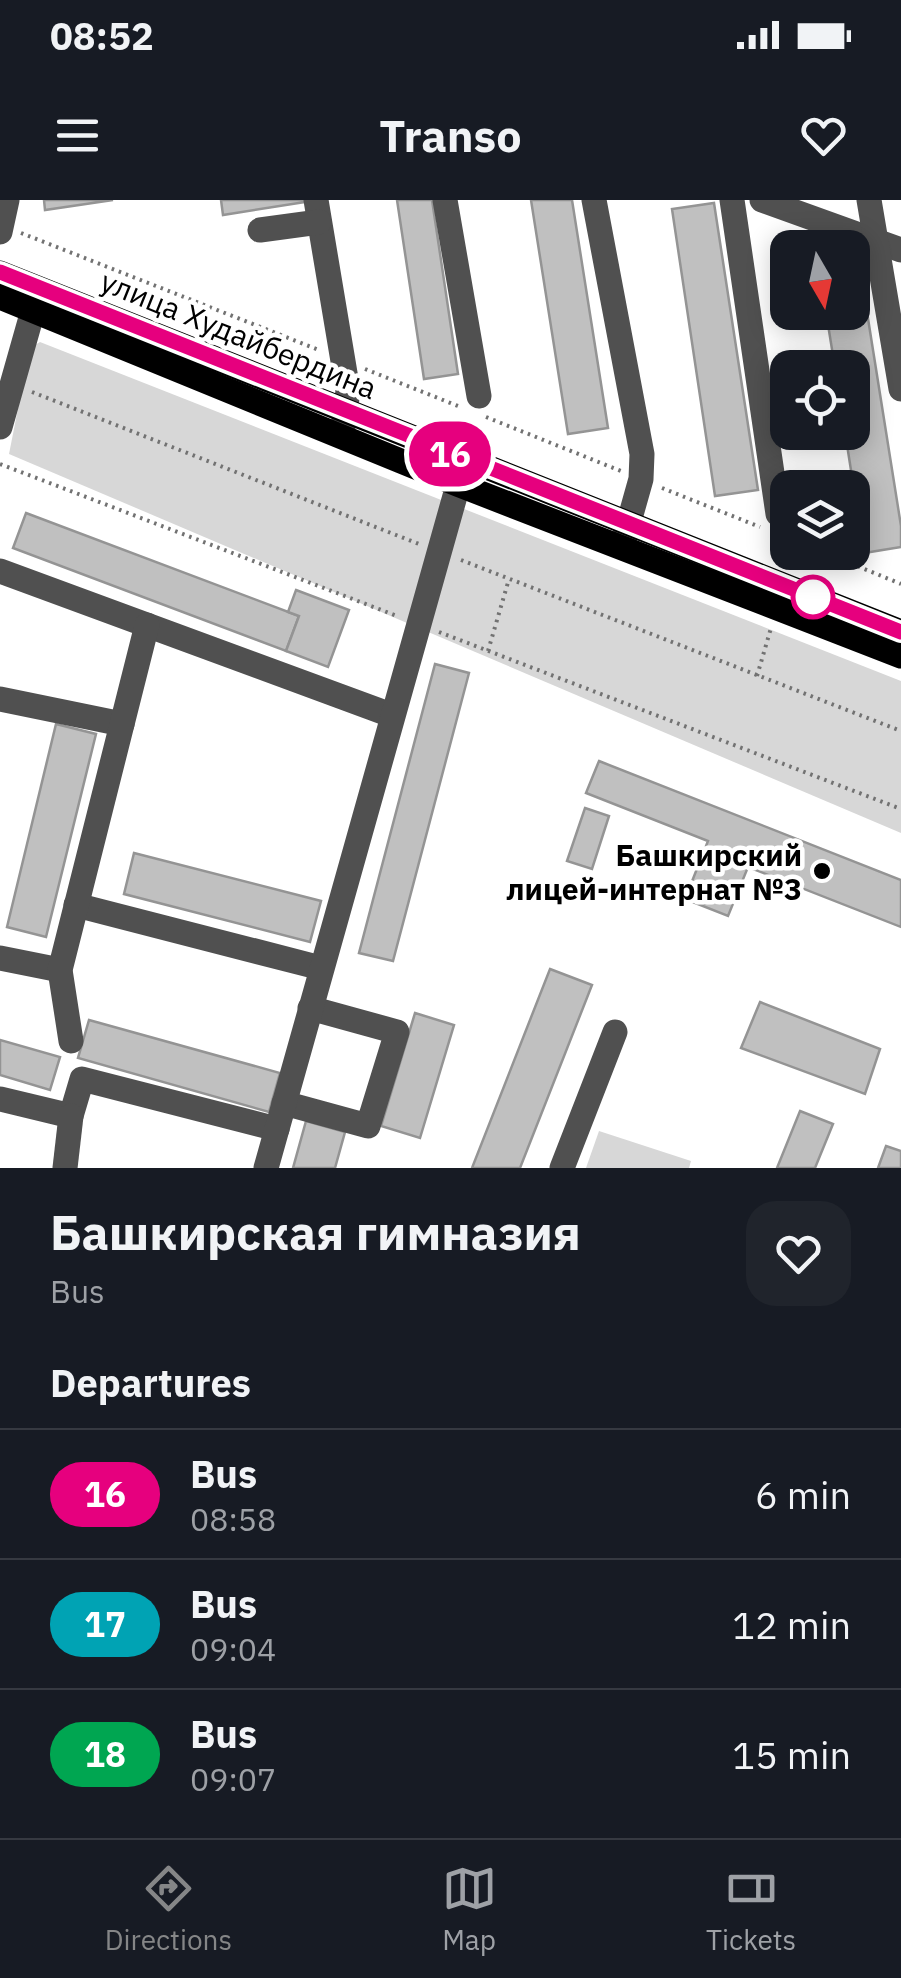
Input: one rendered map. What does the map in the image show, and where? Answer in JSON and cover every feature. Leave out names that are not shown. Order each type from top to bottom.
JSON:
[{"type":"main road","name":"улица Худайбердина","points":[[0,272],[36,299],[626,537],[901,656]]},
{"type":"main road","name":"улица Худайбердина","points":[[0,297],[36,299]]},
{"type":"main road","name":"улица Худайбердина","points":[[626,537],[901,632]]},
{"type":"lane","points":[[1,229],[7,200]]},
{"type":"lane","points":[[445,200],[479,396]]},
{"type":"lane","points":[[594,200],[642,454],[641,480],[626,537]]},
{"type":"lane","points":[[732,200],[770,485]]},
{"type":"lane","points":[[762,200],[901,250]]},
{"type":"lane","points":[[869,200],[901,389]]},
{"type":"lane","points":[[260,230],[317,211],[344,360],[344,425]]},
{"type":"lane","points":[[0,427],[36,299]]},
{"type":"lane","points":[[266,1168],[461,472]]},
{"type":"lane","points":[[0,571],[391,714]]},
{"type":"lane","points":[[71,1041],[60,970],[147,625]]},
{"type":"lane","points":[[0,698],[122,724]]},
{"type":"lane","points":[[76,905],[321,968]]},
{"type":"lane","points":[[0,958],[60,970]]},
{"type":"lane","points":[[284,1103],[368,1126],[398,1032],[310,1008]]},
{"type":"lane","points":[[562,1168],[614,1032]]},
{"type":"lane","points":[[66,1168],[71,1116],[82,1079],[277,1129]]},
{"type":"lane","points":[[0,1099],[71,1116]]},
{"type":"path","points":[[1,229],[344,360],[641,480],[770,521]]},
{"type":"path","points":[[0,464],[901,809]]},
{"type":"path","points":[[867,570],[901,584]]},
{"type":"path","points":[[488,651],[508,579]]},
{"type":"path","points":[[756,676],[772,623]]},
{"type":"shaded area","points":[[40,342],[901,681],[901,833],[9,454],[30,348]]},
{"type":"shaded area","points":[[599,1131],[691,1161],[689,1168],[586,1168]]},
{"type":"building","points":[[44,200],[113,200],[45,210]]},
{"type":"building","points":[[221,200],[304,200],[305,202],[223,215]]},
{"type":"building","points":[[397,200],[432,200],[458,374],[424,379]]},
{"type":"building","points":[[531,200],[572,200],[608,428],[568,434]]},
{"type":"building","points":[[714,203],[758,490],[715,496],[672,209]]},
{"type":"building","points":[[829,330],[870,330],[901,547],[870,552],[870,470],[851,470],[848,450],[870,450],[870,350],[832,350]]},
{"type":"building","points":[[26,513],[299,616],[286,651],[13,548]]},
{"type":"building","points":[[296,590],[349,610],[328,667],[286,651],[299,616],[288,612]]},
{"type":"building","points":[[435,664],[469,673],[393,961],[359,953]]},
{"type":"building","points":[[56,724],[96,734],[46,937],[7,927]]},
{"type":"building","points":[[599,761],[901,880],[901,927],[748,867],[728,916],[685,899],[708,841],[586,793]]},
{"type":"building","points":[[585,808],[609,816],[592,869],[567,861]]},
{"type":"building","points":[[134,853],[321,901],[310,942],[124,894]]},
{"type":"building","points":[[550,969],[592,985],[520,1168],[472,1168]]},
{"type":"building","points":[[760,1002],[880,1049],[865,1094],[741,1048]]},
{"type":"building","points":[[415,1013],[454,1025],[420,1138],[381,1126]]},
{"type":"building","points":[[89,1020],[280,1073],[269,1112],[78,1058]]},
{"type":"building","points":[[0,1040],[60,1057],[50,1090],[0,1075]]},
{"type":"building","points":[[800,1111],[833,1124],[815,1168],[777,1168]]},
{"type":"building","points":[[306,1121],[345,1132],[335,1168],[293,1168]]},
{"type":"building","points":[[886,1146],[901,1151],[901,1168],[878,1168]]},
{"type":"bus line","name":"16","points":[[0,272],[901,632]]},
{"type":"place","name":"Башкирский лицей-интернат №3","points":[[822,871]]}]
